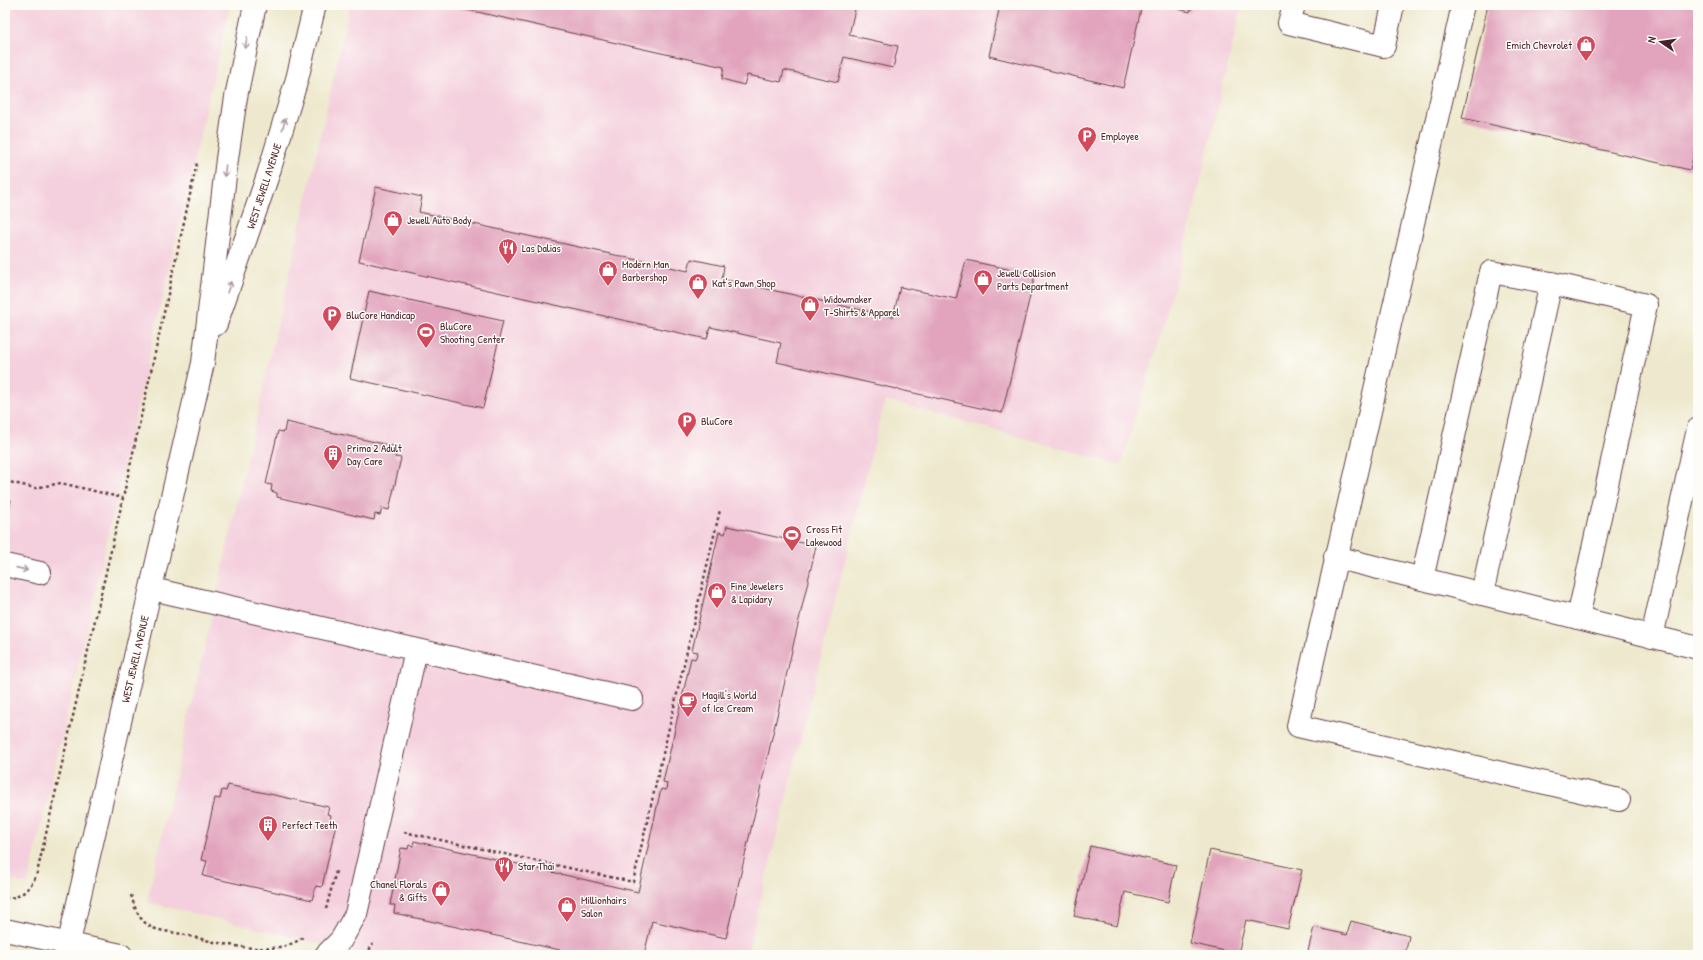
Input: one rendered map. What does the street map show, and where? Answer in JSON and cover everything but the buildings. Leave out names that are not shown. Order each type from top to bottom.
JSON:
[{"type":"main road","name":"WEST JEWELL AVENUE","points":[[67,950],[152,589],[203,363],[227,159],[237,90],[255,5]]},
{"type":"main road","name":"WEST JEWELL AVENUE","points":[[203,363],[270,168],[297,79],[315,5]]},
{"type":"main road","points":[[1294,5],[1289,23],[1384,46],[1393,5]]},
{"type":"main road","points":[[1463,5],[1431,151],[1335,557],[1298,726],[1619,800]]},
{"type":"main road","points":[[1422,579],[1491,272],[1551,283],[1646,305],[1578,618]]},
{"type":"main road","points":[[1482,594],[1551,283]]},
{"type":"main road","points":[[1652,637],[1698,429]]},
{"type":"main road","points":[[1335,557],[1698,648]]},
{"type":"main road","points":[[5,565],[40,573]]},
{"type":"main road","points":[[152,589],[632,699]]},
{"type":"main road","points":[[326,955],[341,940],[356,914],[416,650]]},
{"type":"main road","points":[[5,930],[67,950],[121,955]]},
{"type":"path","points":[[5,898],[12,898],[24,893],[32,885],[37,873],[123,498],[165,304]]},
{"type":"path","points":[[5,481],[35,488],[61,483],[123,498]]},
{"type":"path","points":[[402,838],[404,830],[633,882],[720,510]]},
{"type":"path","points":[[325,912],[337,864]]},
{"type":"path","points":[[131,895],[138,916],[150,927],[235,948],[261,950],[280,948],[300,941],[306,935]]},
{"type":"path","points":[[366,955],[375,939]]},
{"type":"shaded area","points":[[5,5],[230,5],[28,884],[5,879]]},
{"type":"shaded area","points":[[350,5],[1242,5],[1179,272],[1121,465],[885,400],[747,955],[366,955],[147,902]]},
{"type":"place","name":"Emich Chevrolet","points":[[1586,62]]},
{"type":"place","name":"Employee","points":[[1087,153]]},
{"type":"place","name":"Jewell Auto Body","points":[[393,237]]},
{"type":"place","name":"Las Dalias","points":[[508,265]]},
{"type":"place","name":"Modern Man Barbershop","points":[[608,287]]},
{"type":"place","name":"Jewell Collision Parts Department","points":[[983,296]]},
{"type":"place","name":"Kat's Pawn Shop","points":[[698,300]]},
{"type":"place","name":"Widowmaker T-Shirts & Apparel","points":[[810,322]]},
{"type":"place","name":"BluCore Handicap","points":[[332,332]]},
{"type":"place","name":"BluCore Shooting Center","points":[[426,349]]},
{"type":"place","name":"BluCore","points":[[687,438]]},
{"type":"place","name":"Prima 2 Adult Day Care","points":[[333,471]]},
{"type":"place","name":"Cross Fit Lakewood","points":[[792,552]]},
{"type":"place","name":"Fine Jewelers & Lapidary","points":[[717,609]]},
{"type":"place","name":"Magill's World of Ice Cream","points":[[688,718]]},
{"type":"place","name":"Perfect Teeth","points":[[268,842]]},
{"type":"place","name":"Star Thai","points":[[504,883]]},
{"type":"place","name":"Chanel Florals & Gifts","points":[[441,907]]},
{"type":"place","name":"Millionhairs Salon","points":[[567,923]]}]
